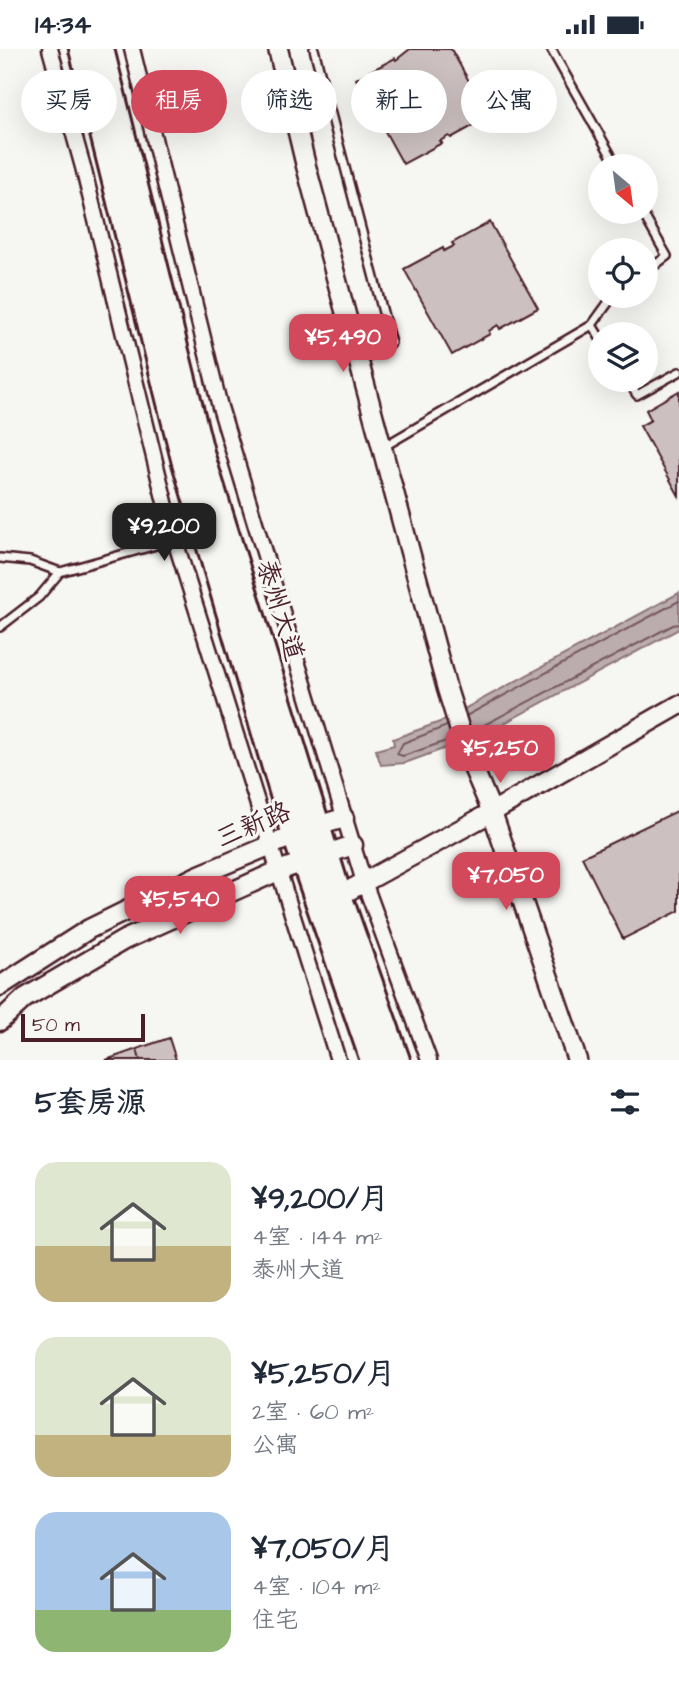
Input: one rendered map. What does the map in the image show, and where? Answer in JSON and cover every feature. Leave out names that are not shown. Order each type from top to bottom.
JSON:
[{"type":"highway","name":"泰州大道","points":[[82,49],[184,460],[316,860],[373,1060]]},
{"type":"highway","name":"泰州大道","points":[[101,49],[202,456],[306,830]]},
{"type":"highway","name":"泰州大道","points":[[316,860],[339,896],[397,1060]]},
{"type":"street","points":[[50,49],[83,167],[175,539],[338,1060]]},
{"type":"street","points":[[132,49],[220,407],[364,882],[429,1060]]},
{"type":"street","points":[[278,49],[306,166],[447,689],[467,753],[492,812],[577,1060]]},
{"type":"street","points":[[339,896],[679,705]]},
{"type":"street","name":"三新路","points":[[0,986],[89,929],[197,876],[306,830],[344,818]]},
{"type":"street","name":"三新路","points":[[0,1021],[25,998],[124,940],[278,871],[353,845]]},
{"type":"lane","points":[[314,49],[391,343],[359,363]]},
{"type":"lane","points":[[551,49],[610,154]]},
{"type":"lane","points":[[658,240],[667,256],[658,263]]},
{"type":"lane","points":[[383,448],[588,327]]},
{"type":"lane","points":[[658,384],[679,372]]},
{"type":"lane","points":[[0,627],[39,597],[60,572],[175,539]]},
{"type":"lane","points":[[0,558],[30,561],[60,572]]},
{"type":"water","points":[[679,593],[679,629],[484,734],[405,763],[381,765],[376,750],[394,745],[393,739],[440,722]]},
{"type":"building","points":[[410,49],[451,49],[463,70],[461,132],[451,138],[449,136],[440,141],[442,143],[403,164],[386,133],[447,133],[447,70],[373,70],[395,58],[396,60]]},
{"type":"building","points":[[490,222],[538,308],[500,329],[498,325],[489,331],[490,334],[452,355],[404,269],[443,248],[444,251],[454,246],[452,243]]},
{"type":"building","points":[[679,391],[679,496],[640,426],[651,420],[646,410]]},
{"type":"building","points":[[679,810],[679,911],[623,939],[582,857]]},
{"type":"building","points":[[169,1038],[176,1060],[140,1060],[137,1049]]},
{"type":"building","points":[[137,1049],[140,1060],[106,1060]]}]
